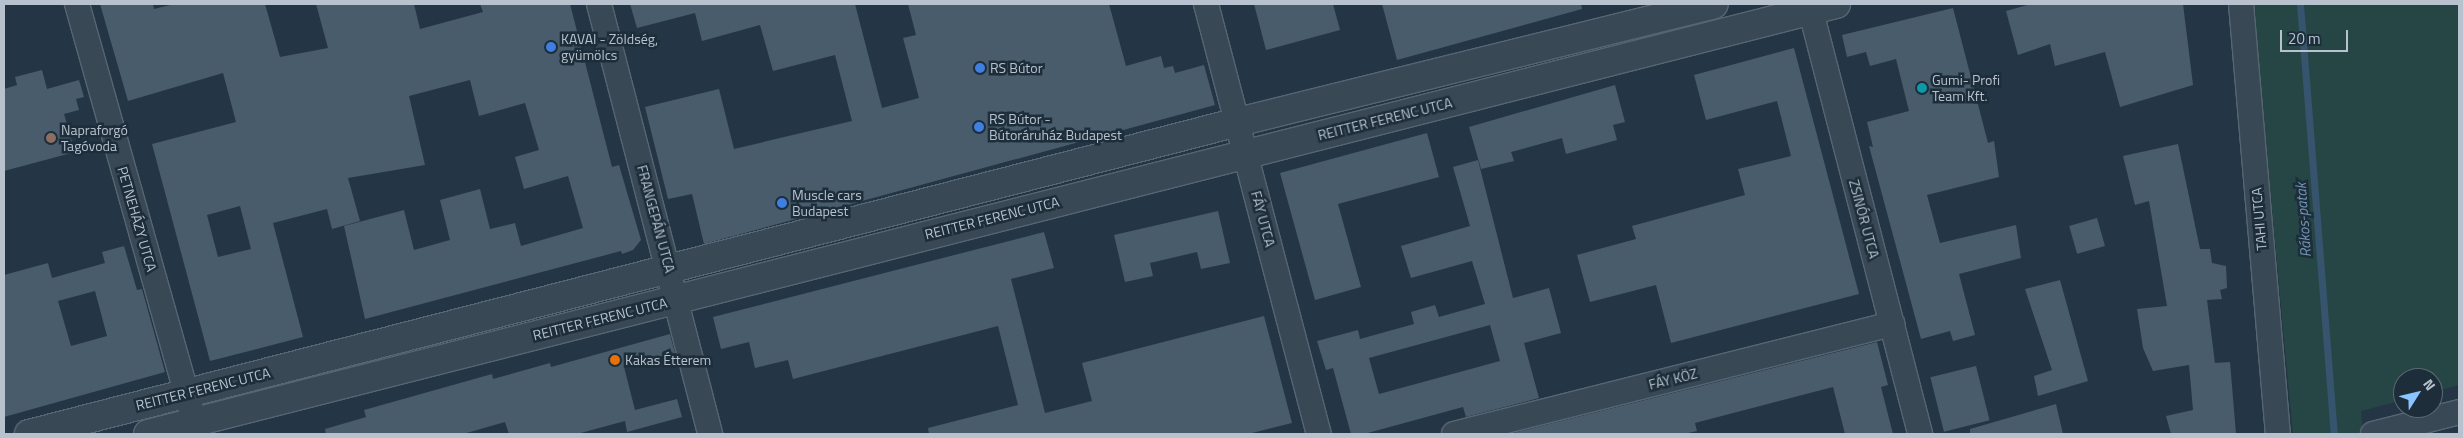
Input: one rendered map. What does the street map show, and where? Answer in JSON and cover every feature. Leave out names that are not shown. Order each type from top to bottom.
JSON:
[{"type":"street","name":"PETNEHÁZY UTCA","points":[[77,4],[196,428]]},
{"type":"street","name":"FRANGEPÁN UTCA","points":[[599,4],[670,270],[710,434]]},
{"type":"street","name":"FÁY UTCA","points":[[1206,4],[1319,434]]},
{"type":"street","name":"REITTER FERENC UTCA","points":[[30,434],[1238,122],[1714,4]]},
{"type":"street","name":"TAHI UTCA","points":[[2241,4],[2278,434]]},
{"type":"street","name":"REITTER FERENC UTCA","points":[[148,434],[196,428],[677,299],[1819,6]]},
{"type":"street","name":"ZSINÓR UTCA","points":[[1819,6],[1892,324],[1920,434]]},
{"type":"street","points":[[913,206],[921,236]]},
{"type":"street","name":"FÁY KÖZ","points":[[1454,434],[1892,324]]},
{"type":"street","points":[[2379,433],[2459,412]]},
{"type":"green space","points":[[2253,4],[2459,4],[2459,385],[2443,389],[2443,368],[2393,368],[2393,403],[2361,411],[2363,434],[2293,434]]},
{"type":"building","points":[[100,4],[153,4],[154,9],[174,4],[265,4],[280,57],[328,48],[316,4],[414,4],[420,29],[483,12],[480,4],[570,4],[612,167],[619,165],[641,240],[633,250],[622,254],[621,251],[365,319],[344,226],[404,210],[414,250],[450,240],[440,200],[480,189],[490,229],[515,223],[521,246],[583,228],[568,176],[524,189],[515,157],[539,150],[525,103],[479,116],[470,80],[409,96],[425,165],[348,178],[360,221],[332,229],[327,209],[273,223],[303,337],[210,361],[152,144],[236,122],[223,73],[128,101]],"holes":[[[240,206],[251,249],[218,257],[207,215]]]},
{"type":"building","points":[[630,4],[855,4],[882,108],[919,98],[903,38],[916,35],[908,4],[1109,4],[1126,66],[1161,56],[1164,68],[1173,66],[1175,73],[1204,65],[1215,105],[704,244],[692,194],[668,199],[645,107],[719,89],[734,149],[852,121],[835,55],[773,71],[760,25],[702,41],[695,13],[637,28]]},
{"type":"building","points":[[1254,4],[1333,4],[1340,30],[1266,50]]},
{"type":"building","points":[[1382,4],[1581,4],[1582,9],[1397,60]]},
{"type":"building","points":[[2031,4],[2183,4],[2193,85],[2120,107],[2105,52],[2055,66],[2050,44],[2018,55],[2006,11]]},
{"type":"building","points":[[1953,8],[1988,143],[1994,141],[1999,177],[1927,195],[1940,243],[2016,225],[2021,258],[1959,274],[1975,335],[1953,341],[1950,331],[1921,339],[1869,146],[1873,147],[1867,122],[1909,111],[1896,59],[1870,66],[1866,52],[1847,57],[1842,35]]},
{"type":"building","points":[[1794,48],[1859,294],[1671,343],[1656,285],[1590,302],[1577,255],[1636,239],[1632,226],[1745,195],[1738,169],[1791,156],[1777,101],[1706,120],[1694,75]]},
{"type":"building","name":"Napraforgó Tagóvoda","points":[[42,70],[47,89],[79,80],[84,97],[76,99],[79,110],[64,114],[75,152],[4,171],[4,89],[17,85],[15,77]]},
{"type":"building","points":[[1615,85],[1625,122],[1613,125],[1617,140],[1566,154],[1562,138],[1511,152],[1514,161],[1481,169],[1469,127]]},
{"type":"building","points":[[1427,133],[1439,177],[1338,204],[1361,287],[1315,300],[1280,173]]},
{"type":"building","points":[[2178,144],[2200,249],[2210,249],[2212,263],[2226,266],[2227,288],[2220,290],[2222,299],[2207,300],[2215,363],[2230,362],[2236,434],[2171,434],[2166,416],[2193,410],[2189,365],[2153,371],[2143,348],[2137,309],[2167,306],[2149,201],[2135,205],[2123,156]]},
{"type":"building","points":[[1478,160],[1513,298],[1549,288],[1561,333],[1524,343],[1539,398],[1466,417],[1463,407],[1364,434],[1351,434],[1333,368],[1326,370],[1317,341],[1358,330],[1360,339],[1414,324],[1411,312],[1435,305],[1439,317],[1485,304],[1472,261],[1411,278],[1401,246],[1470,226],[1453,167]],"holes":[[[1490,325],[1500,361],[1379,394],[1369,358]]]},
{"type":"building","points":[[1218,211],[1230,263],[1201,269],[1197,252],[1150,263],[1153,276],[1125,282],[1114,235]]},
{"type":"building","points":[[2097,218],[2105,246],[2077,254],[2069,226]]},
{"type":"building","points":[[1044,232],[1054,268],[1011,279],[1045,413],[1092,401],[1082,363],[1264,316],[1292,423],[1248,434],[929,434],[928,428],[1018,405],[998,326],[793,379],[788,360],[755,368],[749,342],[721,349],[713,317]]},
{"type":"building","points":[[124,246],[137,290],[142,289],[165,372],[4,417],[4,275],[48,263],[52,278],[105,263],[102,252]],"holes":[[[95,291],[107,336],[71,346],[58,301]]]},
{"type":"building","points":[[2060,280],[2088,381],[2038,396],[2034,376],[2052,370],[2025,289]]},
{"type":"building","points":[[670,334],[675,353],[624,367],[635,410],[677,399],[682,417],[627,432],[625,421],[577,434],[509,434],[505,422],[463,434],[326,434],[325,429],[366,417],[364,410],[492,374],[493,379],[550,363],[551,367]]},
{"type":"building","points":[[1877,342],[1888,385],[1881,387],[1893,434],[1845,434],[1833,387],[1695,423],[1697,431],[1684,434],[1509,434]]},
{"type":"building","points":[[1976,366],[1990,420],[1944,432],[1930,377]]},
{"type":"building","points":[[2056,404],[2063,434],[1970,434],[1970,429]]},
{"type":"waterway","name":"Rákos-patak","points":[[2300,4],[2334,434]]},
{"type":"place","name":"KAVAI - Zöldség, gyümölcs","points":[[551,47]]},
{"type":"place","name":"RS Bútor","points":[[980,68]]},
{"type":"place","name":"Gumi- Profi Team Kft.","points":[[1922,88]]},
{"type":"place","name":"RS Bútor - Bútoráruház Budapest","points":[[979,127]]},
{"type":"place","name":"Napraforgó Tagóvoda","points":[[51,138]]},
{"type":"place","name":"Muscle cars Budapest","points":[[782,203]]},
{"type":"place","name":"Kakas Étterem","points":[[615,360]]}]
